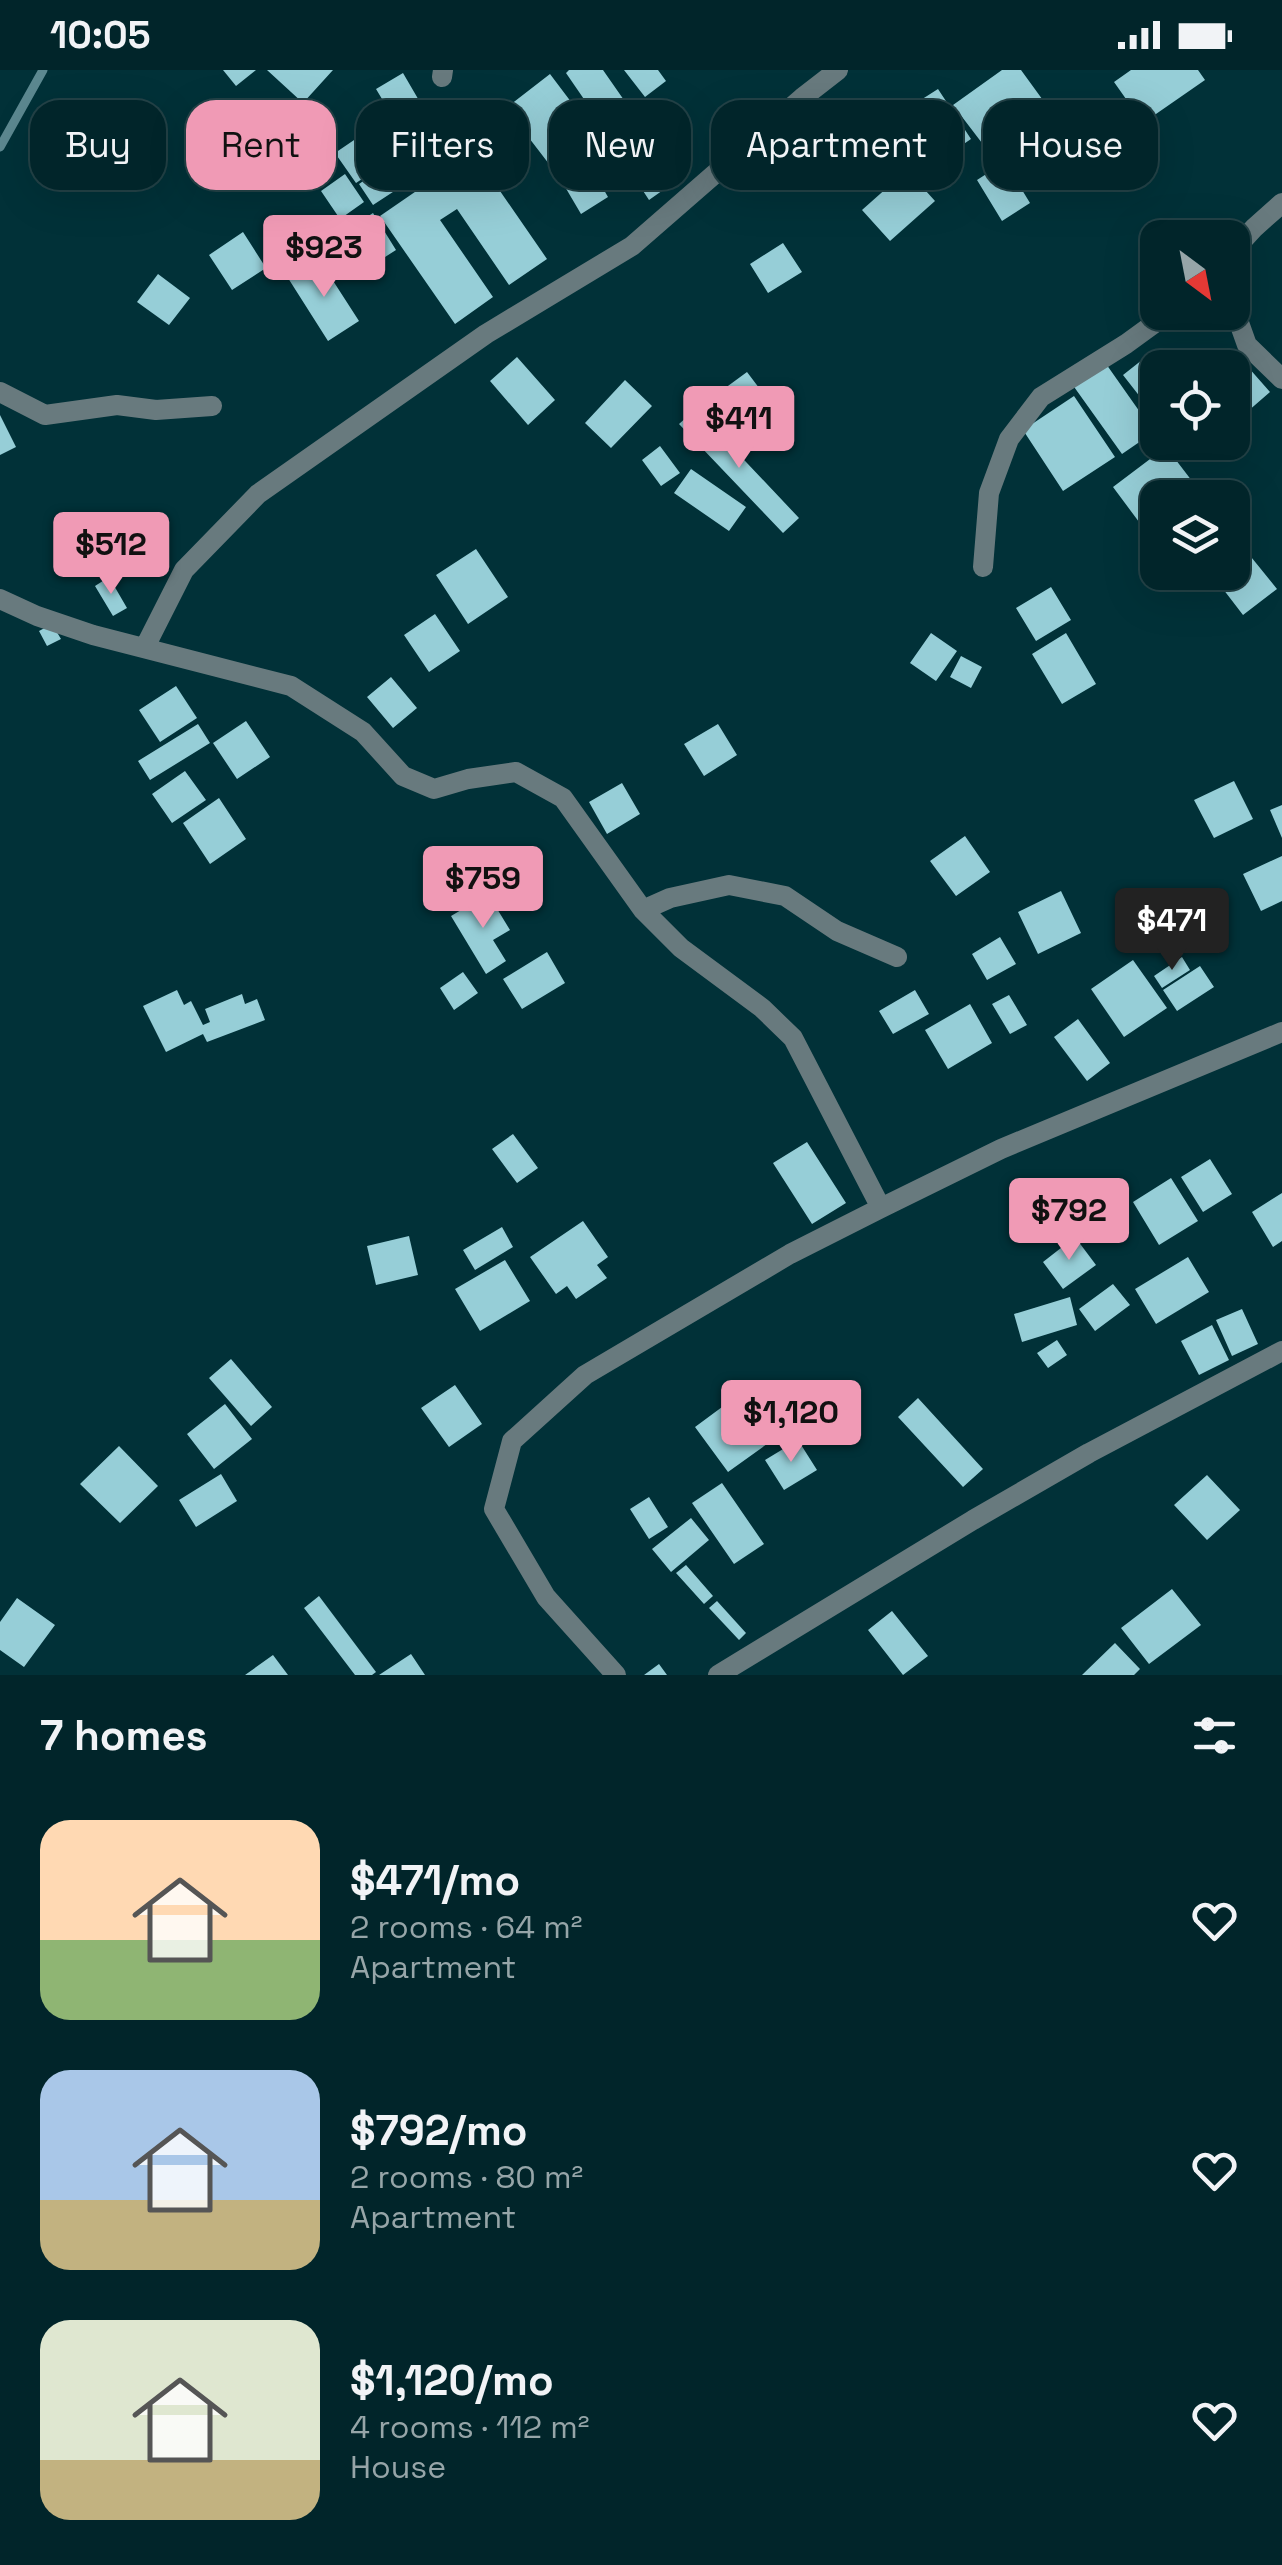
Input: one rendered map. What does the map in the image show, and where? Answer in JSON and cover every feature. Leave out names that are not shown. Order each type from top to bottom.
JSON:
[{"type":"street","points":[[145,647],[184,570],[258,494],[472,343],[632,246],[838,70]]},
{"type":"street","points":[[1250,232],[1282,204]]},
{"type":"street","points":[[983,568],[989,493],[1009,439],[1041,397],[1145,330]]},
{"type":"street","points":[[1241,330],[1246,345],[1282,379]]},
{"type":"street","points":[[0,392],[45,415],[117,405],[156,410],[212,406]]},
{"type":"street","points":[[0,598],[93,636],[291,686],[363,732],[402,776],[434,789],[516,772],[563,798],[643,910],[681,948],[762,1008],[792,1038],[880,1208]]},
{"type":"street","points":[[643,910],[670,898],[730,885],[785,896],[837,932],[897,957]]},
{"type":"street","points":[[616,1675],[546,1596],[494,1510],[512,1441],[586,1375],[790,1254],[1002,1148],[1282,1032]]},
{"type":"street","points":[[718,1675],[972,1520],[1282,1350]]},
{"type":"building","points":[[223,70],[256,70],[236,86]]},
{"type":"building","points":[[267,70],[333,70],[306,100],[300,100]]},
{"type":"building","points":[[603,70],[624,100],[585,100],[566,73]]},
{"type":"building","points":[[624,70],[658,70],[666,81],[645,97]]},
{"type":"building","points":[[1002,70],[1021,70],[1043,100],[983,100],[983,144],[963,118],[960,100]]},
{"type":"building","points":[[1131,70],[1198,70],[1205,80],[1158,113],[1158,100],[1127,100],[1114,82]]},
{"type":"building","points":[[403,73],[419,100],[383,100],[376,89]]},
{"type":"building","points":[[550,74],[570,100],[549,100],[549,164],[529,138],[529,100],[516,100]]},
{"type":"building","points":[[938,89],[945,100],[921,100]]},
{"type":"building","points":[[963,127],[971,139],[963,144]]},
{"type":"building","points":[[356,139],[356,183],[336,154]]},
{"type":"building","points":[[345,174],[364,202],[340,219],[321,191],[336,190],[336,180]]},
{"type":"building","points":[[363,190],[396,190],[373,205]]},
{"type":"building","points":[[418,190],[499,190],[547,259],[509,285],[457,209],[440,220],[493,297],[455,324],[380,216]]},
{"type":"building","points":[[567,190],[604,190],[608,197],[581,214]]},
{"type":"building","points":[[642,190],[663,190],[649,200]]},
{"type":"building","points":[[884,190],[925,190],[935,201],[890,241],[862,210]]},
{"type":"building","points":[[983,190],[1022,190],[1030,203],[1002,221]]},
{"type":"building","points":[[373,213],[396,250],[349,280],[326,243]]},
{"type":"building","points":[[243,232],[266,268],[232,290],[209,255]]},
{"type":"building","points":[[783,243],[802,272],[768,293],[750,264]]},
{"type":"building","points":[[319,259],[359,321],[328,341],[288,278]]},
{"type":"building","points":[[158,274],[190,298],[169,325],[137,302]]},
{"type":"building","points":[[517,357],[555,400],[528,425],[490,381]]},
{"type":"building","points":[[1104,361],[1140,412],[1140,442],[1122,454],[1072,384]]},
{"type":"building","points":[[1140,362],[1140,397],[1123,375]]},
{"type":"building","points":[[1250,369],[1270,392],[1250,409]]},
{"type":"building","points":[[747,372],[769,401],[739,423],[717,394]]},
{"type":"building","points":[[625,380],[652,406],[611,448],[585,423]]},
{"type":"building","points":[[1074,396],[1115,457],[1063,491],[1023,430]]},
{"type":"building","points":[[696,409],[799,518],[783,533],[679,424]]},
{"type":"building","points":[[0,415],[16,447],[0,455]]},
{"type":"building","points":[[660,446],[680,473],[661,486],[642,460]]},
{"type":"building","points":[[1149,460],[1176,460],[1191,480],[1140,480],[1140,523],[1113,487]]},
{"type":"building","points":[[691,469],[746,507],[729,531],[674,493]]},
{"type":"building","points":[[476,549],[508,597],[468,624],[436,575]]},
{"type":"building","points":[[1250,556],[1277,589],[1243,615],[1224,590],[1250,590]]},
{"type":"building","points":[[109,577],[127,608],[113,616],[95,586]]},
{"type":"building","points":[[1051,587],[1071,620],[1036,641],[1016,608]]},
{"type":"building","points":[[435,614],[460,651],[429,672],[404,635]]},
{"type":"building","points":[[52,624],[61,639],[47,646],[39,631]]},
{"type":"building","points":[[931,633],[957,651],[936,681],[910,663]]},
{"type":"building","points":[[1066,633],[1096,684],[1062,704],[1032,654]]},
{"type":"building","points":[[961,656],[982,667],[971,688],[950,677]]},
{"type":"building","points":[[391,677],[417,708],[393,728],[367,697]]},
{"type":"building","points":[[176,686],[197,718],[160,742],[139,710]]},
{"type":"building","points":[[246,721],[270,757],[237,779],[213,743]]},
{"type":"building","points":[[198,724],[210,743],[150,780],[138,761]]},
{"type":"building","points":[[718,724],[737,755],[704,776],[684,744]]},
{"type":"building","points":[[185,771],[206,800],[172,823],[152,794]]},
{"type":"building","points":[[1234,781],[1253,819],[1214,838],[1194,800]]},
{"type":"building","points":[[622,783],[640,814],[607,834],[589,802]]},
{"type":"building","points":[[219,798],[246,839],[210,864],[183,823]]},
{"type":"building","points":[[1282,805],[1282,838],[1270,810]]},
{"type":"building","points":[[965,836],[990,872],[956,896],[930,861]]},
{"type":"building","points":[[1282,856],[1282,901],[1261,911],[1243,874]]},
{"type":"building","points":[[1061,891],[1081,933],[1038,954],[1018,912]]},
{"type":"building","points":[[488,894],[510,930],[493,940],[506,961],[486,974],[451,916]]},
{"type":"building","points":[[1000,937],[1016,964],[987,980],[972,954]]},
{"type":"building","points":[[547,952],[565,983],[522,1009],[503,979]]},
{"type":"building","points":[[1182,957],[1190,970],[1162,988],[1154,976]]},
{"type":"building","points":[[1133,960],[1167,1008],[1124,1037],[1091,989]]},
{"type":"building","points":[[1200,966],[1214,987],[1177,1011],[1163,990]]},
{"type":"building","points":[[463,972],[478,993],[454,1010],[440,988]]},
{"type":"building","points":[[177,990],[184,1005],[191,1001],[203,1025],[210,1022],[205,1009],[242,994],[245,1004],[257,999],[265,1020],[207,1042],[203,1034],[166,1052],[143,1006]]},
{"type":"building","points":[[915,990],[929,1014],[893,1034],[879,1011]]},
{"type":"building","points":[[1009,995],[1027,1025],[1010,1034],[992,1004]]},
{"type":"building","points":[[970,1004],[992,1043],[948,1069],[925,1030]]},
{"type":"building","points":[[1078,1019],[1110,1063],[1087,1081],[1054,1037]]},
{"type":"building","points":[[513,1134],[538,1168],[517,1183],[492,1149]]},
{"type":"building","points":[[807,1142],[846,1203],[812,1224],[773,1163]]},
{"type":"building","points":[[1210,1159],[1232,1194],[1203,1212],[1181,1177]]},
{"type":"building","points":[[1171,1178],[1198,1221],[1159,1245],[1133,1202]]},
{"type":"building","points":[[1282,1193],[1282,1241],[1273,1247],[1252,1212]]},
{"type":"building","points":[[583,1221],[608,1257],[597,1265],[607,1278],[576,1299],[567,1286],[556,1294],[530,1257]]},
{"type":"building","points":[[502,1227],[513,1247],[475,1270],[463,1250]]},
{"type":"building","points":[[409,1236],[418,1275],[376,1285],[367,1246]]},
{"type":"building","points":[[1075,1237],[1096,1265],[1063,1289],[1043,1262]]},
{"type":"building","points":[[1188,1257],[1209,1292],[1156,1324],[1135,1289]]},
{"type":"building","points":[[505,1260],[530,1301],[480,1331],[455,1289]]},
{"type":"building","points":[[1113,1284],[1130,1305],[1095,1331],[1079,1309]]},
{"type":"building","points":[[1070,1297],[1077,1325],[1022,1342],[1014,1314]]},
{"type":"building","points":[[1242,1309],[1258,1344],[1232,1356],[1216,1320]]},
{"type":"building","points":[[1212,1325],[1229,1360],[1199,1375],[1181,1341]]},
{"type":"building","points":[[1057,1340],[1067,1355],[1048,1368],[1037,1353]]},
{"type":"building","points":[[231,1359],[272,1407],[251,1426],[209,1378]]},
{"type":"building","points":[[455,1385],[482,1424],[449,1447],[421,1408]]},
{"type":"building","points":[[741,1393],[774,1439],[728,1472],[695,1427]]},
{"type":"building","points":[[918,1398],[983,1469],[963,1487],[898,1417]]},
{"type":"building","points":[[225,1404],[252,1439],[214,1469],[187,1434]]},
{"type":"building","points":[[798,1440],[817,1470],[784,1490],[765,1460]]},
{"type":"building","points":[[119,1446],[158,1486],[120,1523],[80,1484]]},
{"type":"building","points":[[221,1474],[237,1501],[196,1527],[179,1500]]},
{"type":"building","points":[[1207,1475],[1240,1510],[1207,1540],[1174,1505]]},
{"type":"building","points":[[722,1483],[764,1544],[734,1564],[692,1503]]},
{"type":"building","points":[[649,1497],[668,1527],[649,1539],[630,1509]]},
{"type":"building","points":[[691,1518],[709,1540],[671,1572],[652,1549]]},
{"type":"building","points":[[686,1565],[713,1596],[704,1604],[676,1573]]},
{"type":"building","points":[[1172,1589],[1201,1625],[1149,1664],[1121,1628]]},
{"type":"building","points":[[319,1596],[376,1672],[372,1675],[355,1675],[304,1608]]},
{"type":"building","points":[[17,1598],[55,1625],[24,1667],[0,1650],[0,1622]]},
{"type":"building","points":[[717,1601],[746,1633],[739,1640],[709,1608]]},
{"type":"building","points":[[892,1611],[928,1656],[903,1675],[868,1630]]},
{"type":"building","points":[[1115,1643],[1140,1669],[1134,1675],[1082,1675]]},
{"type":"building","points":[[411,1654],[425,1675],[379,1675]]},
{"type":"building","points":[[273,1655],[288,1675],[245,1675]]},
{"type":"building","points":[[659,1664],[667,1675],[644,1675]]},
{"type":"waterway","points":[[0,147],[43,70]]}]
